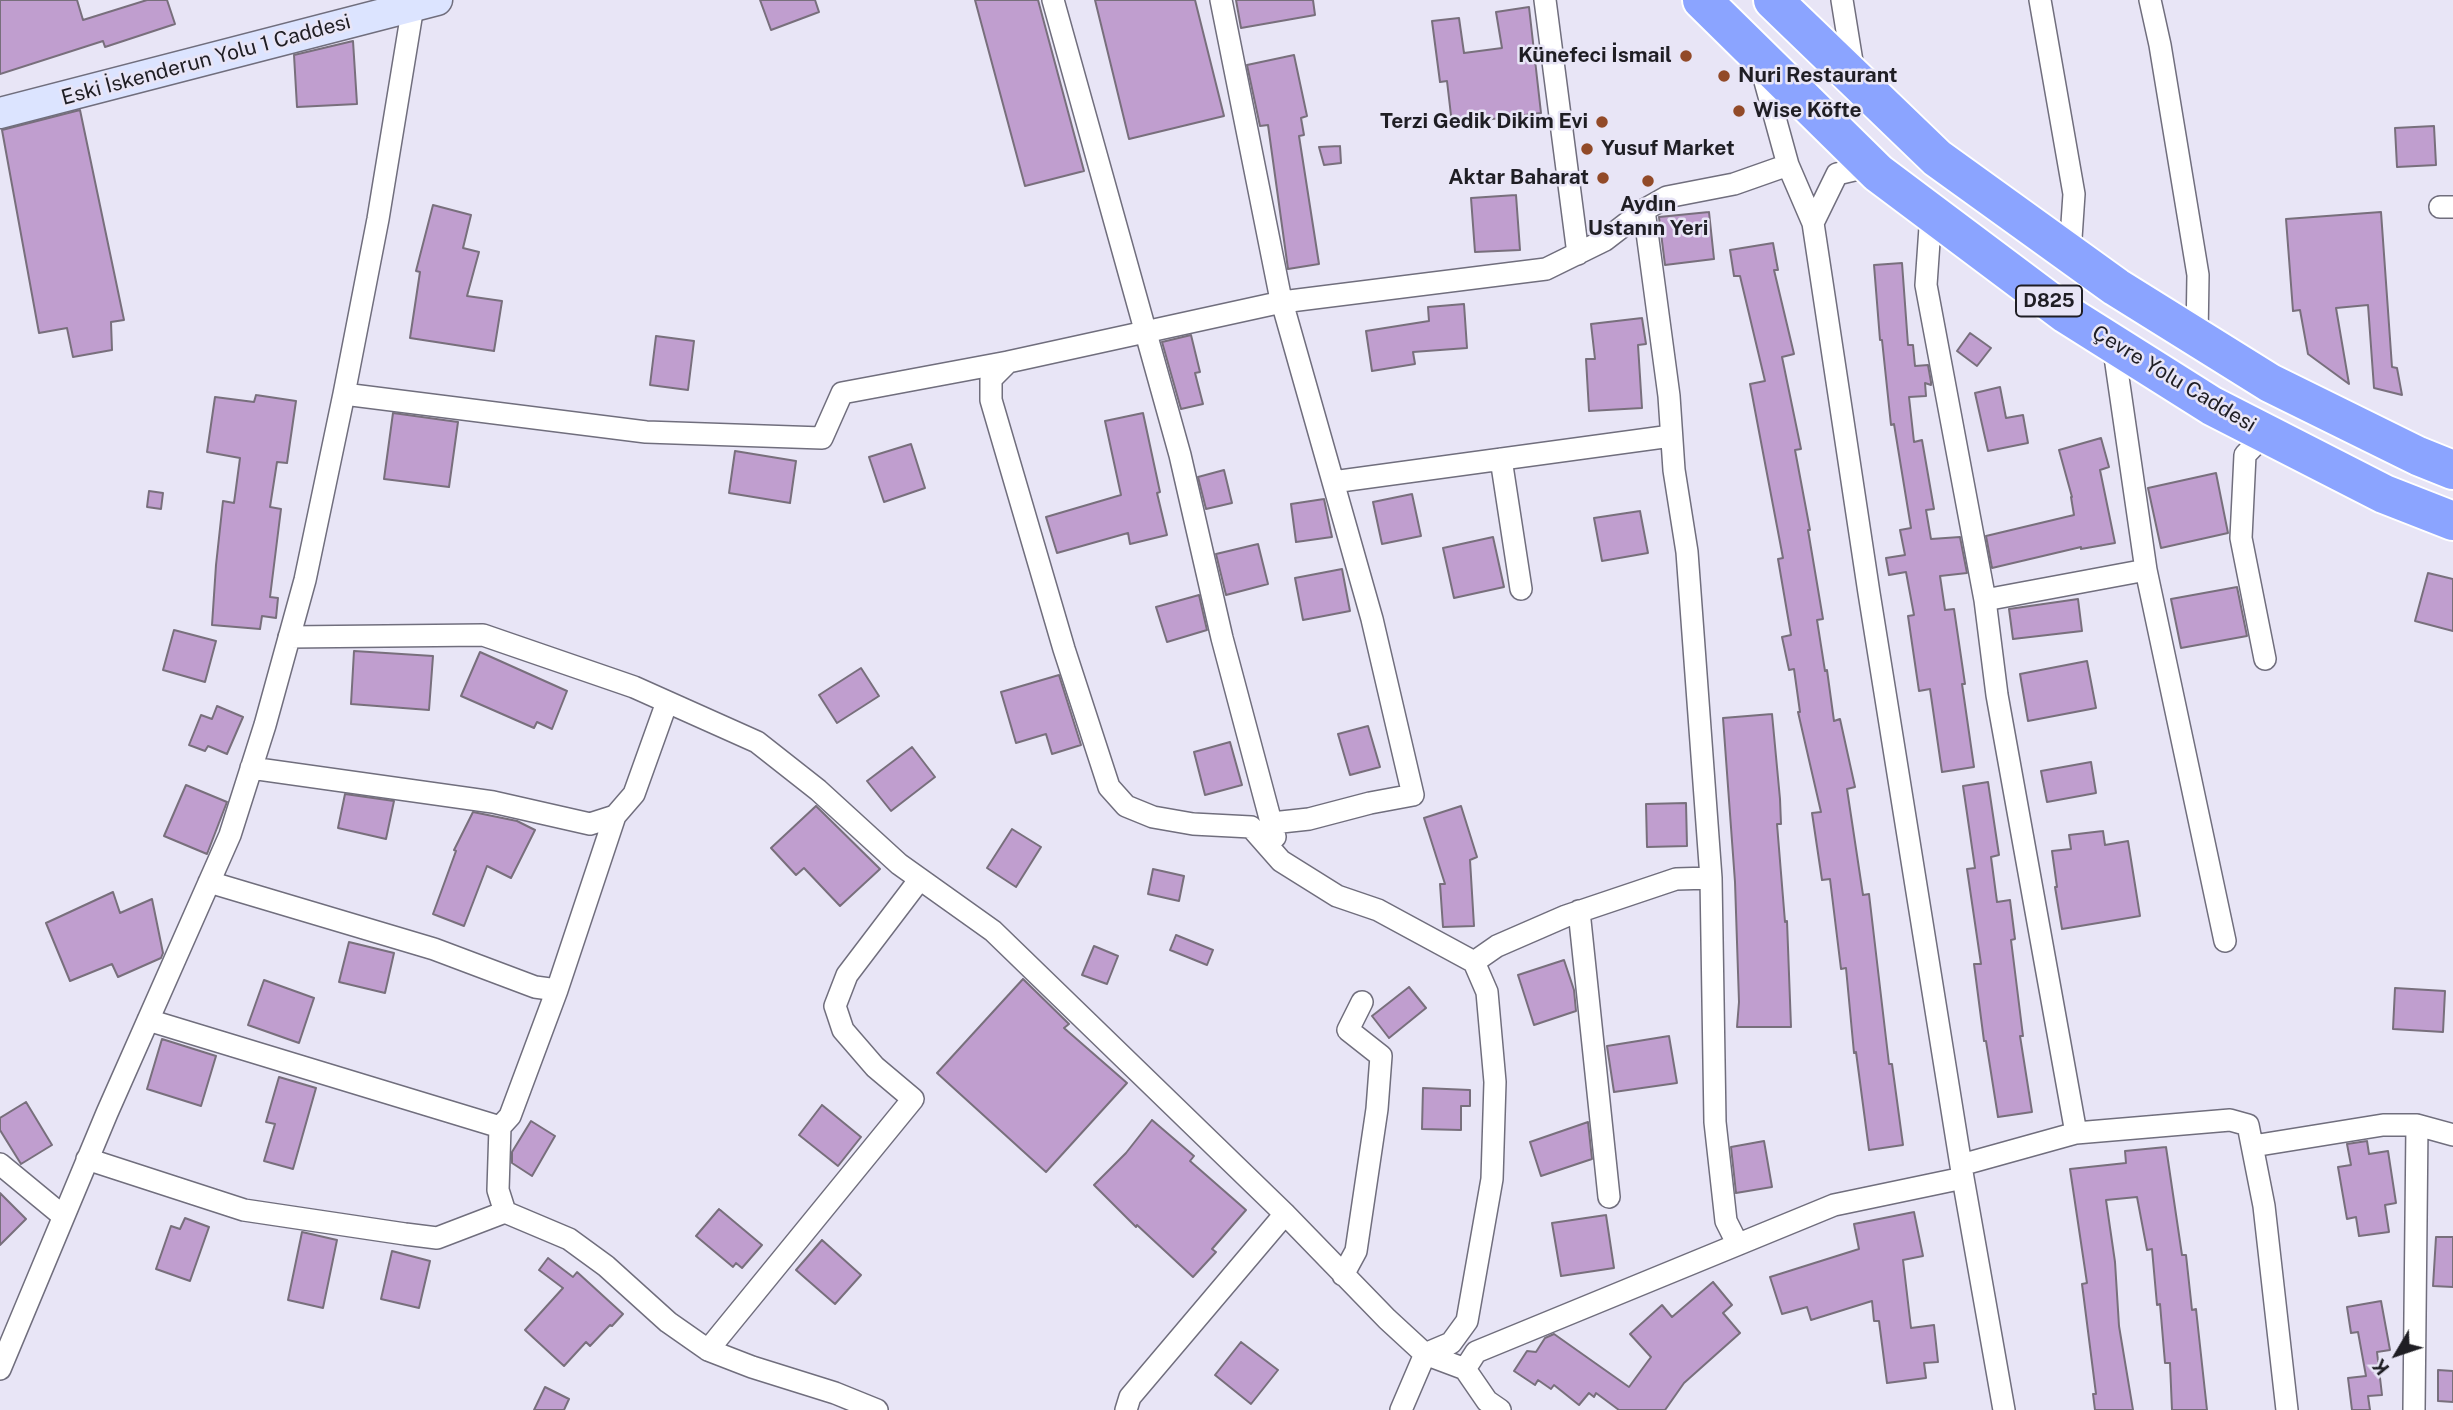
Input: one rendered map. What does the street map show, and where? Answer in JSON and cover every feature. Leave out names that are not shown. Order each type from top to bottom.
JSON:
[{"type":"highway","name":"Çevre Yolu Caddesi","points":[[1702,0],[1758,58],[1871,166],[2066,314],[2212,406],[2384,494],[2453,521]]},
{"type":"highway","name":"D825","points":[[1773,0],[1937,158],[2116,287],[2270,383],[2417,456],[2453,470]]},
{"type":"street","points":[[1053,0],[1180,455],[1222,638],[1281,861]]},
{"type":"street","points":[[1221,0],[1282,302],[1372,620],[1413,795],[1309,818],[1272,823]]},
{"type":"street","points":[[1545,0],[1578,254]]},
{"type":"street","points":[[1842,0],[1855,79]]},
{"type":"street","points":[[2040,0],[2074,194],[2070,253]]},
{"type":"street","points":[[2150,0],[2160,45],[2197,275],[2197,337]]},
{"type":"street","points":[[0,1369],[87,1159],[229,835],[251,768],[305,580],[425,3]]},
{"type":"street","name":"Eski İskenderun Yolu 1 Caddesi","points":[[0,114],[425,3]]},
{"type":"street","points":[[1758,58],[1788,165],[1813,223],[1871,606],[1962,1172],[2004,1410]]},
{"type":"street","points":[[344,394],[646,432],[822,438],[842,393],[1008,362],[1282,302],[1545,269],[1605,240],[1644,210],[1667,197],[1734,184],[1788,165]]},
{"type":"street","points":[[1813,223],[1837,174],[1871,166]]},
{"type":"street","points":[[1644,210],[1687,552],[1711,878],[1715,1122],[1726,1221],[1737,1243]]},
{"type":"street","points":[[1931,213],[1926,285],[1985,600],[1997,695],[2076,1133]]},
{"type":"street","points":[[2113,343],[2146,570],[2225,941]]},
{"type":"street","points":[[1008,362],[991,379],[991,400],[1064,649],[1109,787],[1126,806],[1153,817],[1193,824],[1251,827],[1281,861],[1337,896],[1378,910],[1474,962],[1486,992],[1495,1082],[1492,1179],[1467,1321],[1451,1343],[1425,1354],[1401,1410]]},
{"type":"street","points":[[2265,659],[2241,538],[2245,455],[2266,433]]},
{"type":"street","points":[[1333,482],[1671,436]]},
{"type":"street","points":[[1501,459],[1521,589]]},
{"type":"street","points":[[1985,600],[2146,570]]},
{"type":"street","points":[[289,637],[483,635],[634,687],[757,742],[818,790],[899,864],[993,931],[1425,1354],[1465,1369],[1487,1401],[1500,1410]]},
{"type":"street","points":[[505,1212],[498,1190],[500,1127],[510,1116],[557,990],[615,817],[634,794],[667,702]]},
{"type":"street","points":[[251,768],[493,802],[590,824],[615,817]]},
{"type":"street","points":[[708,1350],[913,1099],[875,1067],[843,1030],[835,1006],[847,975],[920,878]]},
{"type":"street","points":[[1474,962],[1497,946],[1579,911],[1676,879],[1711,878]]},
{"type":"street","points":[[209,882],[434,949],[535,987],[557,990]]},
{"type":"street","points":[[1579,911],[1609,1197]]},
{"type":"street","points":[[1343,1275],[1356,1251],[1377,1109],[1381,1056],[1348,1030],[1362,1002]]},
{"type":"street","points":[[148,1020],[500,1127]]},
{"type":"street","points":[[1465,1369],[1476,1352],[1488,1346],[1834,1205],[1962,1172],[2076,1133],[2230,1120],[2248,1125],[2253,1146],[2264,1206],[2287,1410]]},
{"type":"street","points":[[2253,1146],[2383,1125],[2417,1125],[2453,1135]]},
{"type":"street","points":[[2414,1410],[2417,1125]]},
{"type":"street","points":[[87,1159],[244,1210],[405,1234],[437,1238],[505,1212],[569,1239],[606,1266],[668,1322],[708,1350],[877,1410]]},
{"type":"street","points":[[0,1164],[63,1216]]},
{"type":"street","points":[[1126,1410],[1130,1397],[1210,1306],[1285,1214]]},
{"type":"building","points":[[0,0],[77,0],[83,20],[147,0],[167,0],[175,24],[105,47],[103,41],[0,74]]},
{"type":"building","points":[[760,0],[815,0],[819,12],[771,30]]},
{"type":"building","points":[[975,0],[1038,0],[1084,171],[1025,186]]},
{"type":"building","points":[[1095,0],[1195,0],[1224,116],[1129,139]]},
{"type":"building","points":[[1236,0],[1313,0],[1315,15],[1241,28]]},
{"type":"building","points":[[1529,7],[1541,113],[1452,124],[1447,81],[1440,82],[1432,21],[1459,18],[1464,53],[1502,48],[1496,12]]},
{"type":"building","points":[[353,41],[357,104],[297,107],[294,55]]},
{"type":"building","points":[[1294,55],[1307,116],[1301,118],[1304,135],[1299,136],[1319,264],[1288,269],[1268,125],[1260,126],[1247,65]]},
{"type":"building","points":[[80,110],[124,320],[111,322],[112,350],[73,357],[67,328],[39,333],[2,130]]},
{"type":"building","points":[[2434,126],[2436,165],[2397,167],[2395,128]]},
{"type":"building","points":[[1340,146],[1341,163],[1324,165],[1319,147]]},
{"type":"building","points":[[1516,195],[1520,250],[1475,252],[1471,198]]},
{"type":"building","points":[[433,205],[471,215],[463,248],[479,252],[467,296],[502,301],[494,351],[410,338],[420,272],[416,271]]},
{"type":"building","points":[[1709,212],[1714,259],[1665,265],[1659,217]]},
{"type":"building","points":[[2381,212],[2392,367],[2397,368],[2402,395],[2374,388],[2368,305],[2336,308],[2349,384],[2308,354],[2300,310],[2293,311],[2286,219]]},
{"type":"building","points":[[1773,243],[1778,270],[1774,270],[1794,354],[1782,357],[1801,449],[1795,450],[1823,619],[1817,620],[1834,721],[1840,719],[1855,787],[1847,789],[1863,895],[1869,894],[1889,1064],[1892,1064],[1903,1145],[1869,1150],[1856,1052],[1854,1053],[1846,968],[1841,969],[1830,879],[1822,880],[1812,813],[1821,812],[1798,712],[1794,669],[1789,670],[1782,637],[1791,635],[1778,559],[1783,558],[1750,384],[1765,381],[1740,276],[1734,276],[1730,250]]},
{"type":"building","points":[[1902,263],[1908,345],[1913,345],[1915,366],[1928,365],[1931,382],[1931,385],[1925,383],[1926,396],[1909,397],[1914,442],[1922,440],[1934,509],[1926,510],[1931,539],[1960,537],[1967,573],[1940,576],[1945,610],[1954,609],[1974,767],[1942,772],[1930,689],[1919,691],[1908,616],[1914,615],[1906,572],[1889,575],[1886,558],[1905,555],[1900,530],[1911,528],[1894,424],[1891,425],[1874,265]]},
{"type":"building","points":[[1464,304],[1467,348],[1413,352],[1415,364],[1372,371],[1366,331],[1429,321],[1428,307]]},
{"type":"building","points":[[1642,318],[1646,344],[1638,345],[1642,408],[1589,411],[1586,359],[1595,359],[1591,324]]},
{"type":"building","points":[[1970,333],[1991,348],[1977,366],[1957,351]]},
{"type":"building","points":[[1191,335],[1200,372],[1195,373],[1203,404],[1181,409],[1162,342]]},
{"type":"building","points":[[656,336],[694,341],[688,390],[650,385]]},
{"type":"building","points":[[2000,387],[2006,418],[2023,415],[2028,443],[1988,451],[1975,393]]},
{"type":"building","points":[[256,395],[296,401],[287,463],[277,462],[270,507],[281,509],[270,597],[278,598],[276,618],[262,616],[260,629],[212,625],[223,501],[234,503],[240,458],[207,452],[215,397],[254,402]]},
{"type":"building","points":[[393,413],[458,422],[449,487],[384,479]]},
{"type":"building","points":[[1143,413],[1167,535],[1130,544],[1128,533],[1057,553],[1046,517],[1121,495],[1105,421]]},
{"type":"building","points":[[2101,438],[2109,467],[2100,470],[2115,543],[2081,547],[1992,568],[1986,536],[2074,515],[2059,450]]},
{"type":"building","points":[[911,444],[925,488],[884,502],[869,457]]},
{"type":"building","points":[[735,451],[796,461],[790,503],[729,493]]},
{"type":"building","points":[[1224,470],[1232,503],[1206,509],[1198,477]]},
{"type":"building","points":[[2216,473],[2228,533],[2161,548],[2148,488]]},
{"type":"building","points":[[149,491],[163,493],[161,509],[147,507]]},
{"type":"building","points":[[1412,494],[1421,536],[1382,544],[1373,502]]},
{"type":"building","points":[[1324,499],[1332,537],[1296,542],[1291,504]]},
{"type":"building","points":[[1640,511],[1648,553],[1602,561],[1594,518]]},
{"type":"building","points":[[1493,537],[1504,587],[1454,598],[1443,548]]},
{"type":"building","points":[[1258,544],[1268,584],[1226,595],[1216,554]]},
{"type":"building","points":[[1342,569],[1350,611],[1303,620],[1295,578]]},
{"type":"building","points":[[2428,573],[2453,579],[2453,631],[2415,621]]},
{"type":"building","points":[[2237,587],[2247,636],[2181,648],[2171,599]]},
{"type":"building","points":[[1199,595],[1207,630],[1167,642],[1156,607]]},
{"type":"building","points":[[2078,599],[2082,631],[2013,639],[2009,609]]},
{"type":"building","points":[[174,630],[216,641],[205,682],[163,670]]},
{"type":"building","points":[[354,651],[433,656],[429,710],[351,704]]},
{"type":"building","points":[[480,652],[567,691],[552,729],[537,722],[534,728],[461,696]]},
{"type":"building","points":[[2087,661],[2096,708],[2028,721],[2020,674]]},
{"type":"building","points":[[861,668],[879,696],[837,723],[819,695]]},
{"type":"building","points":[[1059,675],[1081,745],[1052,754],[1046,734],[1016,743],[1001,692]]},
{"type":"building","points":[[217,706],[243,717],[227,754],[208,746],[205,751],[189,745],[201,715],[212,719]]},
{"type":"building","points":[[1772,714],[1780,799],[1781,824],[1777,824],[1785,922],[1787,921],[1791,1027],[1737,1027],[1739,1002],[1735,882],[1723,718]]},
{"type":"building","points":[[1368,726],[1380,767],[1350,775],[1338,734]]},
{"type":"building","points":[[1230,742],[1242,785],[1205,795],[1194,752]]},
{"type":"building","points":[[912,747],[935,777],[891,811],[867,781]]},
{"type":"building","points":[[2091,762],[2096,793],[2047,802],[2041,771]]},
{"type":"building","points":[[1988,782],[1999,855],[1991,857],[1997,902],[2010,900],[2015,939],[2011,940],[2023,1036],[2020,1036],[2032,1112],[1998,1117],[1974,964],[1981,964],[1967,869],[1975,868],[1963,786]]},
{"type":"building","points":[[186,785],[227,802],[207,854],[164,836]]},
{"type":"building","points":[[345,794],[394,801],[386,839],[338,828]]},
{"type":"building","points":[[1686,803],[1687,846],[1647,847],[1646,804]]},
{"type":"building","points":[[816,806],[880,869],[840,906],[804,868],[796,875],[771,848]]},
{"type":"building","points":[[1461,806],[1477,857],[1470,860],[1474,926],[1443,927],[1440,884],[1445,884],[1424,818]]},
{"type":"building","points":[[473,812],[517,821],[535,830],[511,878],[487,866],[464,926],[433,914],[456,851],[454,850]]},
{"type":"building","points":[[1012,829],[1041,847],[1016,887],[987,868]]},
{"type":"building","points":[[2103,831],[2105,845],[2128,841],[2140,916],[2062,929],[2052,851],[2071,849],[2069,835]]},
{"type":"building","points":[[1153,869],[1184,876],[1179,901],[1148,894]]},
{"type":"building","points":[[113,892],[120,913],[152,899],[163,953],[161,958],[118,977],[112,964],[70,981],[46,923]]},
{"type":"building","points":[[1176,935],[1213,950],[1207,965],[1170,950]]},
{"type":"building","points":[[349,942],[394,953],[385,993],[339,982]]},
{"type":"building","points":[[1094,946],[1118,956],[1107,984],[1082,975]]},
{"type":"building","points":[[1564,960],[1574,990],[1576,1011],[1534,1025],[1518,975]]},
{"type":"building","points":[[1023,979],[1069,1024],[1064,1028],[1127,1083],[1046,1172],[937,1073]]},
{"type":"building","points":[[264,980],[314,998],[299,1043],[248,1025]]},
{"type":"building","points":[[1409,987],[1426,1008],[1389,1038],[1372,1016]]},
{"type":"building","points":[[2395,988],[2445,991],[2443,1032],[2393,1029]]},
{"type":"building","points":[[1669,1036],[1677,1083],[1614,1092],[1607,1046]]},
{"type":"building","points":[[162,1039],[216,1056],[201,1106],[147,1089]]},
{"type":"building","points":[[279,1077],[316,1088],[293,1169],[264,1161],[275,1124],[266,1122]]},
{"type":"building","points":[[1423,1088],[1470,1090],[1470,1106],[1461,1106],[1461,1130],[1422,1129]]},
{"type":"building","points":[[26,1102],[52,1145],[21,1164],[0,1130],[0,1118]]},
{"type":"building","points":[[822,1105],[861,1137],[838,1166],[799,1135]]},
{"type":"building","points":[[1152,1120],[1194,1156],[1190,1161],[1246,1210],[1212,1249],[1216,1252],[1193,1277],[1137,1225],[1136,1227],[1094,1185],[1126,1153]]},
{"type":"building","points":[[531,1121],[555,1136],[532,1176],[512,1163],[512,1152]]},
{"type":"building","points":[[1588,1122],[1592,1159],[1541,1176],[1530,1142]]},
{"type":"building","points":[[1764,1141],[1772,1187],[1736,1193],[1731,1147]]},
{"type":"building","points":[[2367,1141],[2369,1154],[2388,1151],[2396,1203],[2385,1205],[2389,1232],[2359,1236],[2356,1217],[2347,1219],[2338,1167],[2351,1165],[2347,1144]]},
{"type":"building","points":[[2166,1147],[2182,1255],[2186,1255],[2192,1310],[2196,1309],[2207,1410],[2172,1410],[2170,1363],[2165,1363],[2152,1249],[2147,1250],[2137,1197],[2106,1200],[2115,1262],[2119,1326],[2133,1410],[2095,1410],[2093,1394],[2096,1394],[2082,1284],[2087,1283],[2070,1169],[2126,1163],[2125,1151]]},
{"type":"building","points":[[0,1193],[26,1219],[0,1245]]},
{"type":"building","points":[[719,1209],[762,1245],[742,1268],[736,1263],[733,1267],[696,1236]]},
{"type":"building","points":[[1914,1212],[1923,1256],[1903,1260],[1911,1328],[1934,1325],[1938,1362],[1924,1363],[1926,1378],[1887,1383],[1879,1321],[1874,1321],[1872,1301],[1811,1320],[1807,1307],[1782,1314],[1770,1277],[1859,1249],[1854,1224]]},
{"type":"building","points":[[1606,1215],[1614,1268],[1561,1276],[1552,1223]]},
{"type":"building","points":[[185,1218],[209,1227],[190,1281],[156,1269],[171,1226],[180,1229]]},
{"type":"building","points":[[302,1232],[337,1240],[323,1308],[288,1300]]},
{"type":"building","points":[[2436,1237],[2453,1237],[2453,1287],[2433,1286]]},
{"type":"building","points":[[822,1240],[861,1275],[835,1304],[796,1270]]},
{"type":"building","points":[[392,1251],[430,1261],[419,1308],[381,1299]]},
{"type":"building","points":[[548,1258],[573,1277],[577,1272],[623,1314],[590,1346],[586,1342],[564,1366],[525,1330],[563,1288],[539,1270]]},
{"type":"building","points":[[1713,1282],[1732,1305],[1723,1313],[1740,1333],[1684,1383],[1665,1410],[1619,1410],[1596,1393],[1594,1397],[1589,1393],[1579,1405],[1554,1385],[1551,1389],[1538,1380],[1535,1385],[1514,1371],[1527,1351],[1536,1352],[1545,1338],[1554,1334],[1629,1387],[1651,1357],[1630,1334],[1662,1305],[1672,1317]]},
{"type":"building","points":[[2381,1301],[2390,1350],[2377,1352],[2382,1395],[2368,1396],[2370,1410],[2352,1410],[2348,1378],[2366,1376],[2358,1332],[2351,1333],[2347,1307]]},
{"type":"building","points":[[1241,1342],[1278,1370],[1251,1404],[1215,1375]]},
{"type":"building","points":[[2438,1370],[2453,1371],[2453,1402],[2438,1401]]},
{"type":"building","points":[[545,1387],[569,1399],[564,1410],[534,1410]]},
{"type":"place","name":"Künefeci İsmail","points":[[1686,56]]},
{"type":"place","name":"Nuri Restaurant","points":[[1724,76]]},
{"type":"place","name":"Wise Köfte","points":[[1739,111]]},
{"type":"place","name":"Terzi Gedik Dikim Evi","points":[[1602,122]]},
{"type":"place","name":"Yusuf Market","points":[[1587,149]]},
{"type":"place","name":"Aktar Baharat","points":[[1603,178]]},
{"type":"place","name":"Aydın Ustanın Yeri","points":[[1648,181]]}]
